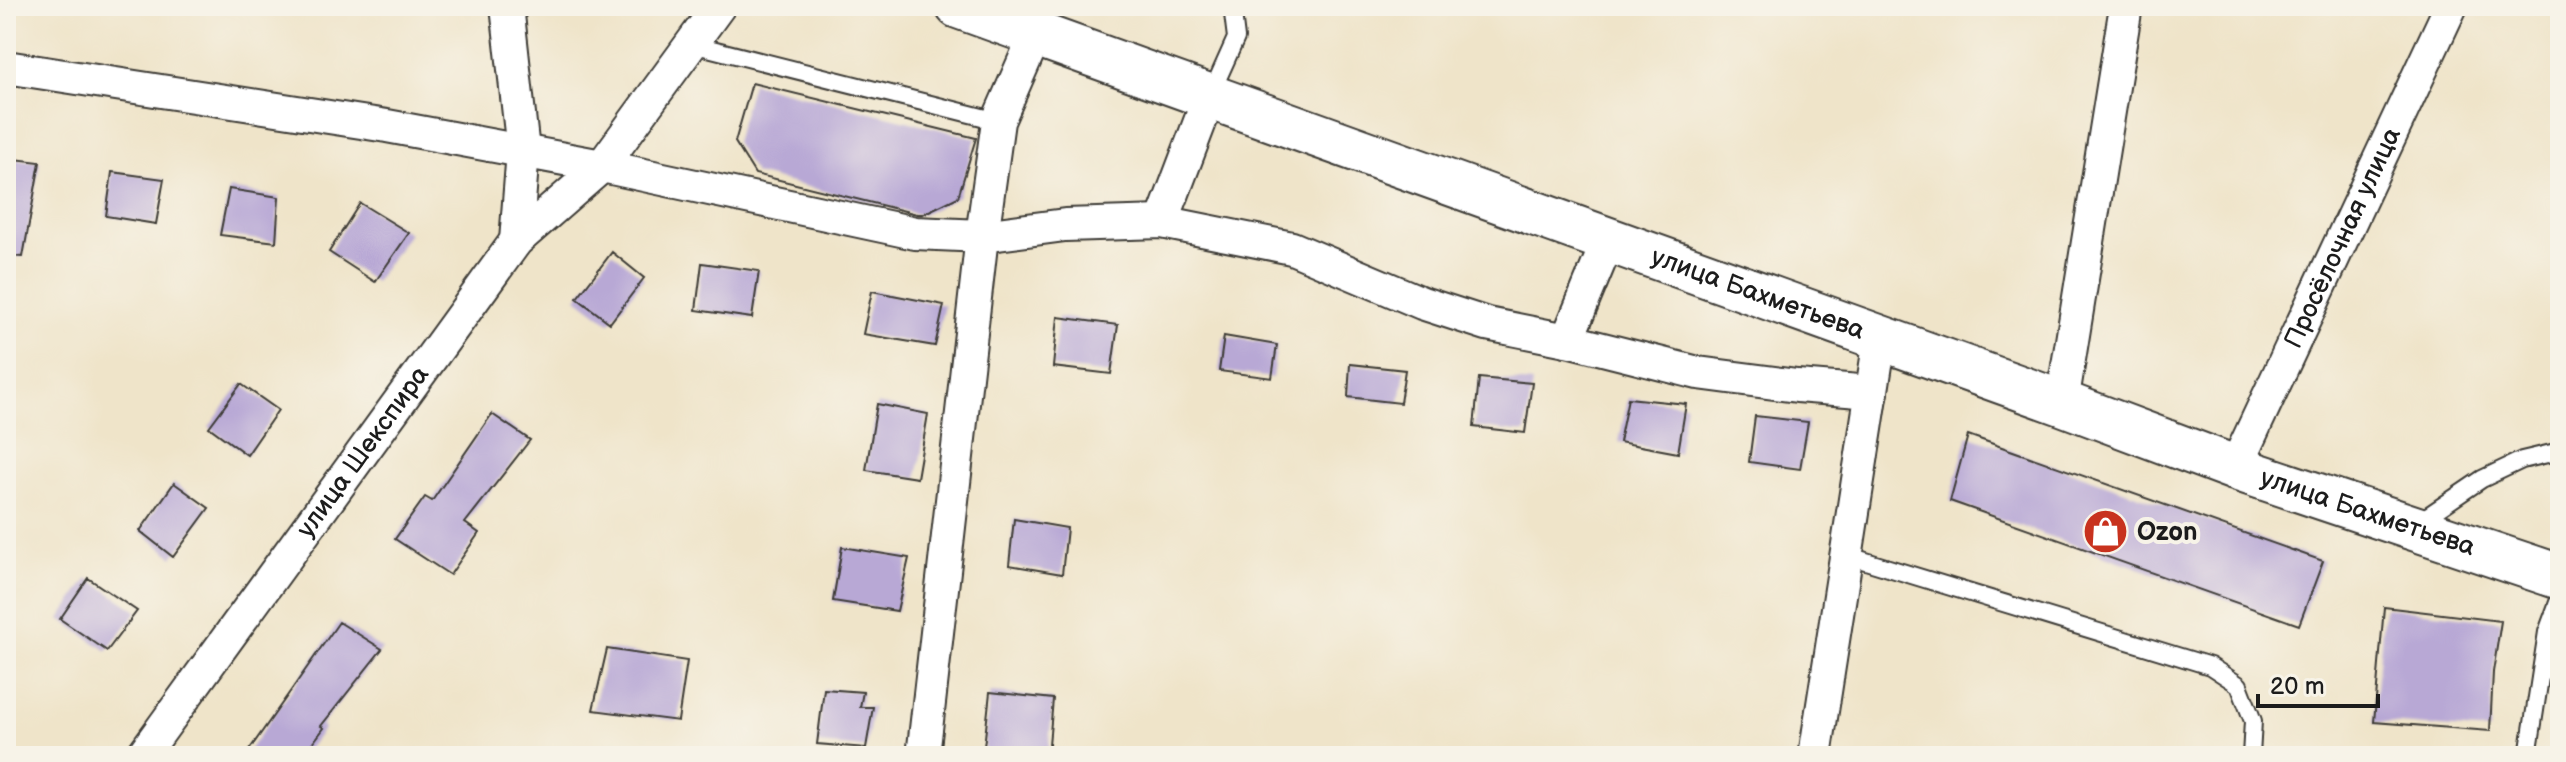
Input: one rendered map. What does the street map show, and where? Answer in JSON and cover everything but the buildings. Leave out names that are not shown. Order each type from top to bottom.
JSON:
[{"type":"main road","name":"улица Бахметьева","points":[[958,6],[2235,468],[2560,577]]},
{"type":"street","points":[[507,6],[523,151],[516,241]]},
{"type":"street","name":"улица Шекспира","points":[[142,756],[516,241],[602,166],[719,6]]},
{"type":"street","points":[[2062,403],[2126,6]]},
{"type":"street","name":"Просёлочная улица","points":[[2235,468],[2451,6]]},
{"type":"street","points":[[923,756],[982,236],[998,121],[1036,34]]},
{"type":"street","points":[[6,67],[387,126],[602,166],[915,233],[982,236],[1065,225],[1162,222],[1292,248],[1422,303],[1487,324],[1567,340],[1698,373],[1872,392]]},
{"type":"street","points":[[1162,222],[1209,98]]},
{"type":"street","points":[[1567,340],[1608,241]]},
{"type":"street","points":[[1815,756],[1880,339]]},
{"type":"lane","points":[[1209,98],[1236,38],[1232,6]]},
{"type":"lane","points":[[692,44],[998,121]]},
{"type":"lane","points":[[2411,527],[2482,479],[2522,460],[2560,451]]},
{"type":"lane","points":[[1846,555],[2210,666],[2239,685],[2253,721],[2251,756]]},
{"type":"lane","points":[[2528,756],[2547,632],[2560,597]]},
{"type":"place","name":"Ozon","points":[[2106,532]]}]
